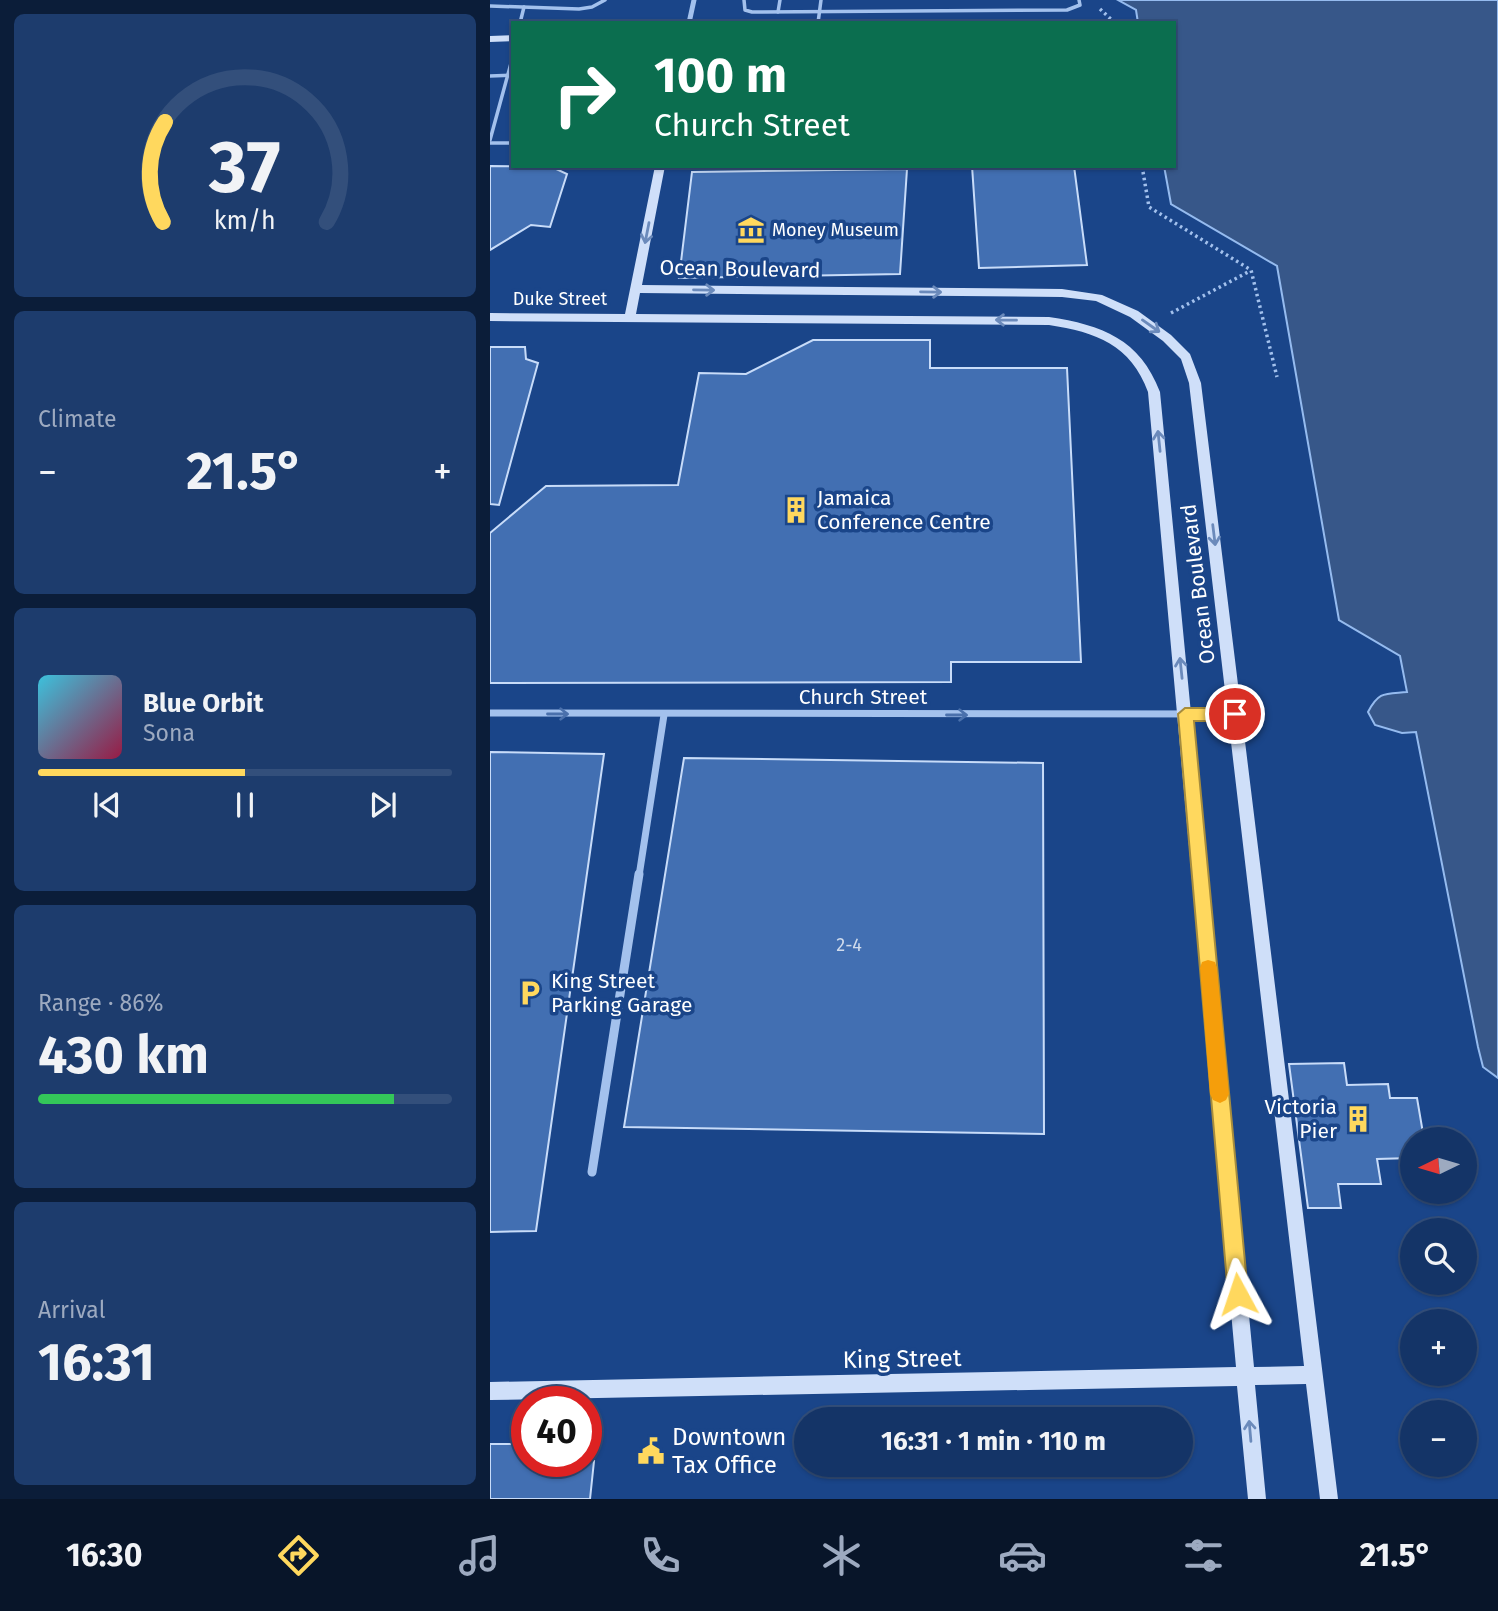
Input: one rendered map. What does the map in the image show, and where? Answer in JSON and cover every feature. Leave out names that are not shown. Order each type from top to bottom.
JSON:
[{"type":"street","points":[[689,21],[694,0]]},
{"type":"street","points":[[490,38],[511,38]]},
{"type":"street","points":[[629,316],[660,168]]},
{"type":"street","name":"Ocean Boulevard","points":[[635,289],[1062,293],[1098,298],[1134,314],[1167,338],[1186,357],[1195,383],[1329,1499]]},
{"type":"street","name":"Ocean Boulevard","points":[[629,316],[1069,323],[1100,335],[1132,353],[1146,371],[1154,392],[1257,1499]]},
{"type":"street","name":"Duke Street","points":[[490,317],[629,316]]},
{"type":"street","name":"Church Street","points":[[490,713],[1235,714]]},
{"type":"street","points":[[592,1172],[664,715]]},
{"type":"street","name":"King Street","points":[[490,1391],[1314,1375]]},
{"type":"lane","points":[[490,6],[579,9],[592,7],[605,0]]},
{"type":"lane","points":[[744,0],[745,10],[778,12],[1067,10],[1077,9],[1079,0]]},
{"type":"lane","points":[[778,12],[780,0]]},
{"type":"lane","points":[[818,21],[821,0]]},
{"type":"lane","points":[[520,21],[524,7]]},
{"type":"lane","points":[[490,76],[511,75],[490,142],[511,144]]},
{"type":"path","points":[[1142,168],[1149,207],[1251,270],[1277,377]]},
{"type":"path","points":[[1149,324],[1251,270]]},
{"type":"water","points":[[1118,0],[1498,0],[1498,1078],[1483,1067],[1478,1047],[1416,732],[1402,733],[1375,725],[1368,712],[1379,697],[1407,692],[1400,656],[1339,620],[1277,266],[1171,204],[1164,168],[1176,168],[1176,21],[1138,21],[1136,10]]},
{"type":"building","points":[[490,166],[554,168],[567,174],[550,227],[531,225],[490,250]]},
{"type":"building","points":[[972,168],[1074,168],[1087,265],[979,268]]},
{"type":"building","points":[[907,169],[900,274],[679,278],[692,172]]},
{"type":"building","name":"Jamaica Conference Centre","points":[[813,340],[930,340],[930,368],[1067,368],[1081,662],[951,662],[951,682],[490,683],[490,533],[546,486],[678,485],[699,373],[746,374]]},
{"type":"building","points":[[490,347],[525,347],[526,359],[538,363],[499,505],[490,504]]},
{"type":"building","name":"King Street Parking Garage","points":[[490,752],[604,754],[536,1231],[490,1232]]},
{"type":"building","points":[[684,758],[1043,763],[1044,1134],[624,1127]]},
{"type":"building","name":"Victoria Pier","points":[[1344,1063],[1347,1085],[1388,1084],[1390,1098],[1417,1098],[1422,1127],[1400,1127],[1400,1158],[1377,1159],[1381,1184],[1338,1184],[1341,1208],[1308,1208],[1289,1064]]},
{"type":"building","points":[[490,1444],[511,1444],[511,1477],[592,1477],[590,1499],[490,1499]]},
{"type":"slow traffic","points":[[1208,968],[1220,1094]]},
{"type":"place","name":"Money Museum","points":[[751,230]]},
{"type":"place","name":"Jamaica Conference Centre","points":[[796,510]]},
{"type":"place","name":"King Street Parking Garage","points":[[530,993]]},
{"type":"place","name":"Victoria Pier","points":[[1358,1119]]},
{"type":"place","name":"Downtown Tax Office","points":[[651,1451]]},
{"type":"route","points":[[1235,714],[1185,714],[1238,1294]]}]
